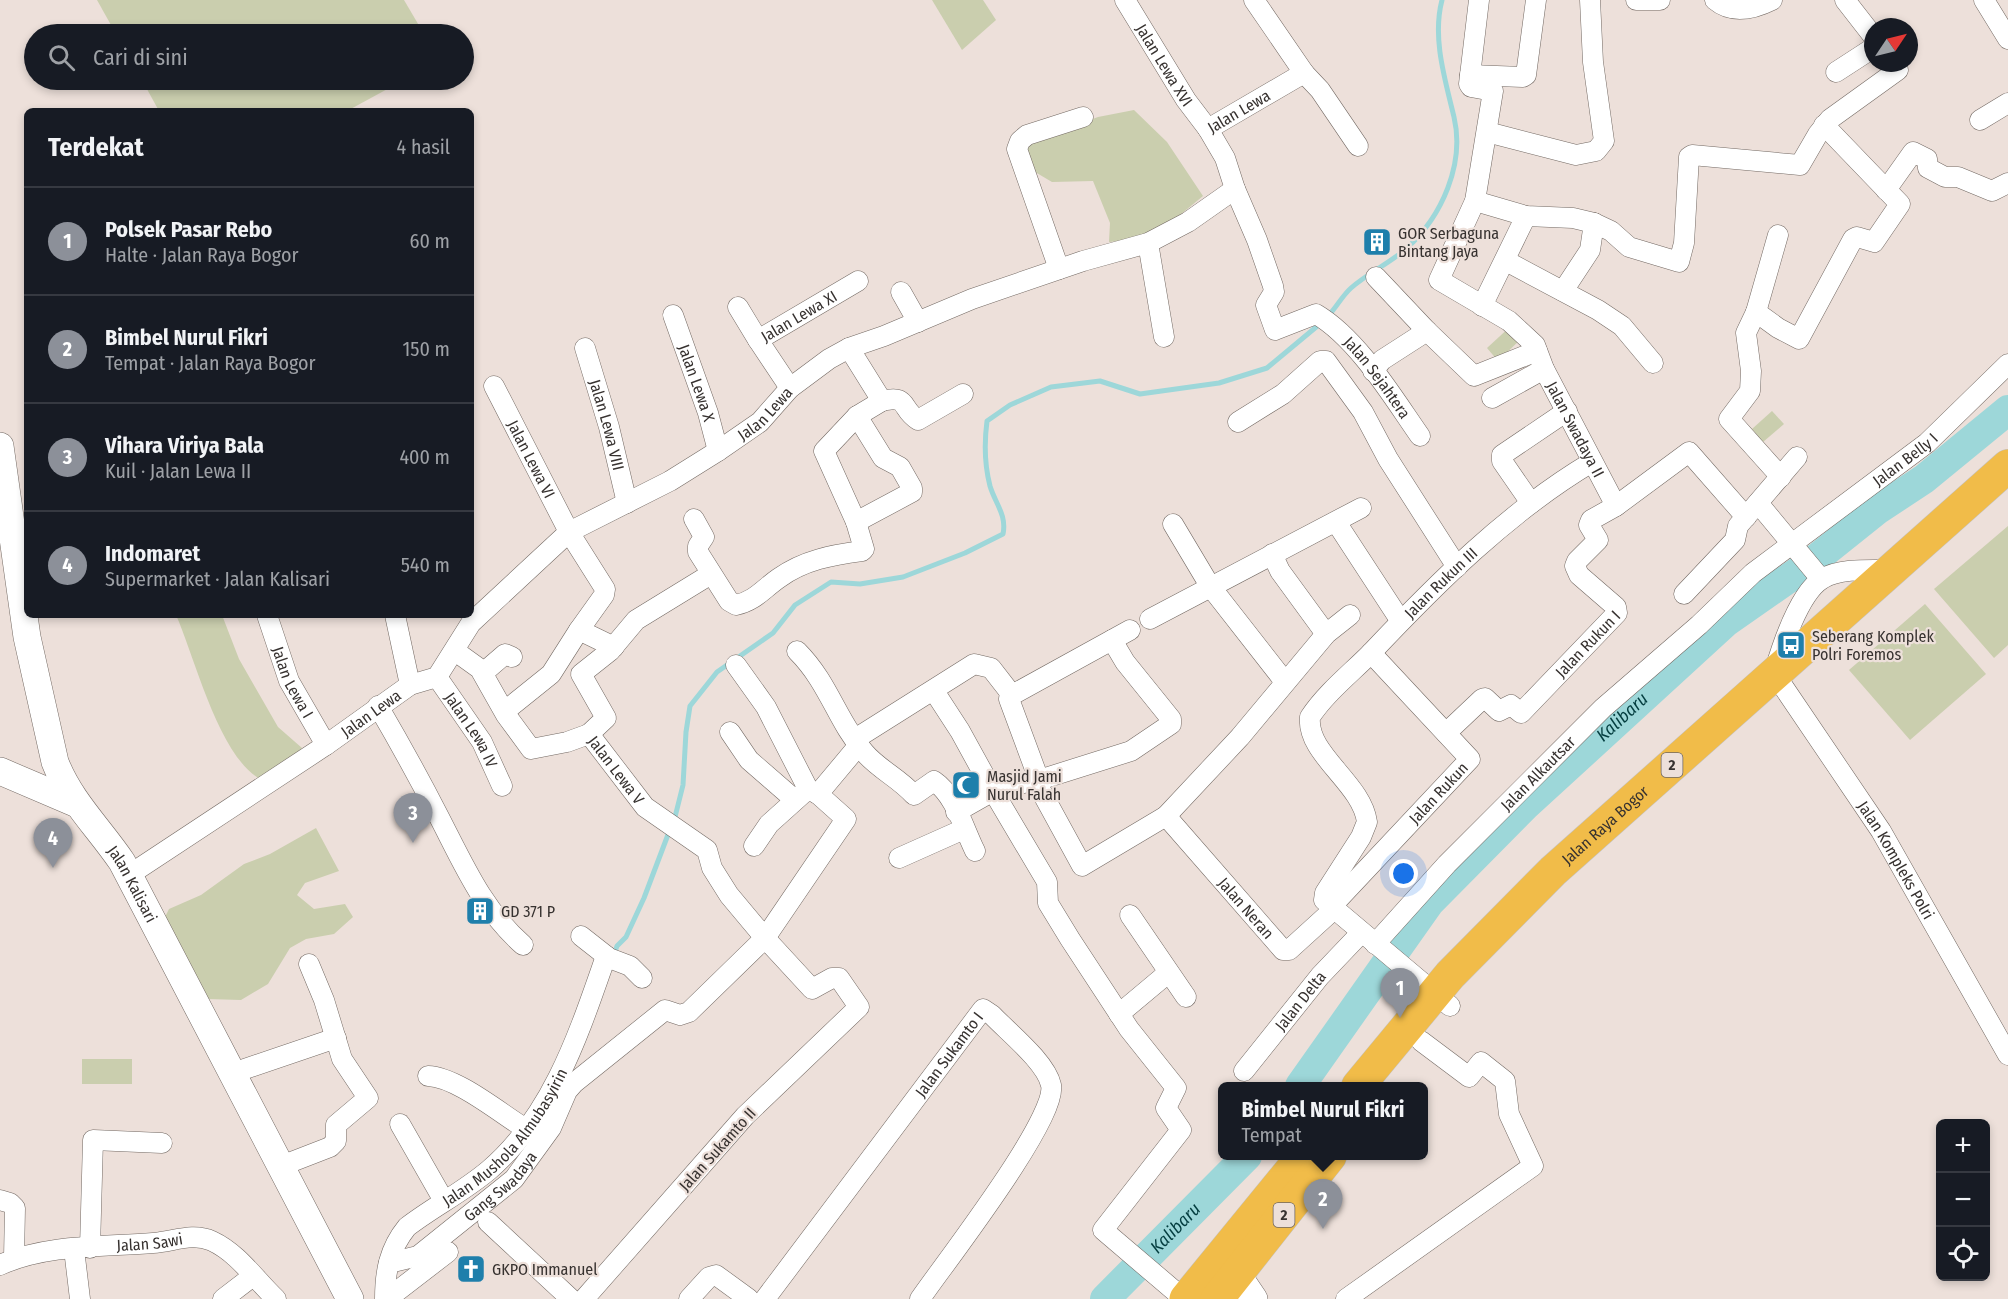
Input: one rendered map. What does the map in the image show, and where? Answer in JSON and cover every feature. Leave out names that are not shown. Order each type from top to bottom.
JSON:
[{"type":"highway","name":"Jalan Raya Bogor","points":[[1361,1082],[1427,997],[1485,966],[1557,894],[1781,682],[1890,570],[2008,466]]},
{"type":"highway","name":"Jalan Raya Bogor","points":[[1781,682],[2008,491]]},
{"type":"highway","name":"Jalan Raya Bogor","points":[[1387,1082],[1427,997]]},
{"type":"highway","name":"2","points":[[1185,1299],[1237,1277],[1300,1160]]},
{"type":"highway","name":"2","points":[[1217,1299],[1237,1277],[1326,1160]]},
{"type":"street","name":"Jalan Lewa XVI","points":[[1125,0],[1186,100],[1208,129]]},
{"type":"street","points":[[1254,0],[1358,146]]},
{"type":"street","points":[[1479,0],[1470,75],[1471,87],[1492,91],[1475,201],[1526,216],[1573,218],[1594,223],[1611,231],[1629,247],[1678,262],[1684,243],[1689,157],[1692,155],[1799,165],[1805,160],[1824,125],[1848,104],[1895,72]]},
{"type":"street","points":[[1470,75],[1523,77],[1526,75],[1536,0]]},
{"type":"street","points":[[1487,132],[1576,155],[1596,151],[1604,141],[1593,63],[1590,0]]},
{"type":"street","points":[[1636,0],[1660,0]]},
{"type":"street","points":[[1715,0],[1736,9],[1759,7],[1772,0]]},
{"type":"street","points":[[1845,0],[1864,24]]},
{"type":"street","points":[[1984,0],[2008,39]]},
{"type":"street","points":[[1836,72],[1864,54]]},
{"type":"street","name":"Jalan Lewa","points":[[129,875],[326,745],[410,685],[437,677],[471,623],[569,532],[627,503],[718,451],[760,422],[790,388],[829,359],[849,348],[972,299],[1059,269],[1148,243],[1188,222],[1235,189],[1225,158],[1208,129],[1304,72]]},
{"type":"street","points":[[1980,120],[2008,103]]},
{"type":"street","points":[[1059,269],[1017,149],[1020,141],[1027,135],[1083,117]]},
{"type":"street","points":[[1756,312],[1778,328],[1800,339],[1853,239],[1857,237],[1874,242],[1900,205],[1899,201],[1824,125]]},
{"type":"street","points":[[1886,190],[1909,156],[1915,152],[1927,159],[1928,168],[1945,177],[1958,177],[1992,191],[2008,183]]},
{"type":"street","name":"Jalan Sejahtera","points":[[1235,189],[1257,240],[1273,286],[1274,292],[1266,305],[1275,330],[1316,314],[1326,321],[1346,338],[1373,371],[1420,436]]},
{"type":"street","name":"Jalan Swadaya II","points":[[1475,201],[1439,278],[1440,282],[1455,287],[1509,321],[1535,345],[1616,506]]},
{"type":"street","points":[[1482,306],[1526,216]]},
{"type":"street","points":[[1563,291],[1590,250],[1594,223]]},
{"type":"street","points":[[1778,235],[1756,312],[1746,333],[1750,391],[1729,419],[1781,477]]},
{"type":"street","points":[[1148,243],[1164,337]]},
{"type":"street","points":[[1506,261],[1622,326],[1653,363]]},
{"type":"street","points":[[1376,277],[1474,376],[1541,360]]},
{"type":"street","name":"Jalan Lewa XI","points":[[790,388],[758,340],[858,281]]},
{"type":"street","points":[[901,292],[918,322]]},
{"type":"street","points":[[738,307],[758,340]]},
{"type":"street","name":"Jalan Lewa X","points":[[673,315],[708,413],[718,451]]},
{"type":"street","points":[[1373,371],[1382,360],[1427,331]]},
{"type":"street","name":"Jalan Lewa VIII","points":[[585,348],[609,427],[627,503]]},
{"type":"street","points":[[849,348],[882,401]]},
{"type":"street","points":[[1492,398],[1541,360]]},
{"type":"street","points":[[1238,422],[1283,393],[1320,361],[1326,361],[1363,412],[1388,459],[1457,567]]},
{"type":"street","name":"Jalan Belly I","points":[[1808,562],[2008,364]]},
{"type":"street","name":"Jalan Lewa VI","points":[[494,386],[569,532],[605,589],[604,595],[579,630]]},
{"type":"street","points":[[694,519],[704,537],[698,546],[699,552],[729,601],[736,605],[746,603],[766,590],[777,579],[817,558],[862,551],[864,549],[856,522],[824,452],[834,437],[856,416],[882,401],[892,398],[902,401],[918,420],[963,394]]},
{"type":"street","points":[[1531,503],[1502,460],[1502,455],[1567,411]]},
{"type":"street","points":[[856,416],[883,458],[900,467],[912,489],[912,492],[856,522]]},
{"type":"street","name":"Jalan Kalisari","points":[[0,446],[9,577],[27,637],[54,762],[75,803],[115,851],[129,875],[160,939],[345,1288]]},
{"type":"street","points":[[1616,506],[1689,452],[1808,562],[1858,569],[1890,570]]},
{"type":"street","points":[[1684,594],[1735,540],[1738,526],[1797,457]]},
{"type":"street","name":"Jalan Rukun III","points":[[1330,904],[1367,822],[1359,799],[1316,741],[1309,723],[1314,711],[1400,620],[1457,567],[1531,503],[1553,486],[1592,462]]},
{"type":"street","name":"Jalan Rukun I","points":[[1446,733],[1485,698],[1499,711],[1511,705],[1521,713],[1617,613],[1616,607],[1579,575],[1575,566],[1577,561],[1598,540],[1589,522],[1616,506]]},
{"type":"street","points":[[1150,619],[1361,508]]},
{"type":"street","points":[[1336,522],[1400,620]]},
{"type":"street","points":[[1173,524],[1210,586],[1285,682]]},
{"type":"street","points":[[1272,554],[1280,571],[1326,634]]},
{"type":"street","points":[[1781,682],[1785,638],[1799,607],[1808,562]]},
{"type":"street","name":"Jalan Alkautsar","points":[[1373,944],[1447,864],[1603,708],[1699,625],[1753,573],[1808,562]]},
{"type":"street","points":[[589,734],[606,718],[581,674],[614,647],[636,620],[711,574]]},
{"type":"street","points":[[1130,630],[1012,695],[1010,700],[1037,780],[1082,866],[1166,816],[1240,737],[1326,634],[1350,615]]},
{"type":"street","name":"Jalan Lewa I","points":[[268,618],[288,681],[326,745]]},
{"type":"street","points":[[396,618],[410,685]]},
{"type":"street","points":[[505,711],[551,674],[579,630],[614,647]]},
{"type":"street","points":[[899,858],[960,821],[993,791],[1131,751],[1171,724],[1171,719],[1125,662],[1112,640]]},
{"type":"street","name":"Jalan Lewa V","points":[[455,651],[483,673],[531,749],[567,742],[589,734],[645,807],[707,850],[712,868],[729,895],[765,938]]},
{"type":"street","points":[[797,651],[811,665],[857,742],[871,759],[914,795],[934,781],[939,785],[975,851]]},
{"type":"street","name":"Jalan Rukun","points":[[1330,904],[1469,760],[1468,756],[1371,653]]},
{"type":"street","points":[[483,673],[505,654],[512,657]]},
{"type":"street","points":[[754,846],[769,824],[807,794],[857,742],[978,663],[992,668],[1012,695]]},
{"type":"street","points":[[736,665],[766,707],[807,794]]},
{"type":"street","name":"Jalan Lewa IV","points":[[437,677],[482,742],[502,786]]},
{"type":"street","name":"Jalan Kompleks Polri","points":[[1781,682],[1881,831],[2008,1055]]},
{"type":"street","points":[[934,691],[960,731],[1047,882],[1048,903],[1119,1014],[1175,1084],[1176,1091],[1166,1108],[1181,1128],[1103,1227],[1105,1233],[1185,1299]]},
{"type":"street","points":[[378,706],[482,900],[503,928],[523,945]]},
{"type":"street","points":[[730,732],[749,760],[846,819],[765,938]]},
{"type":"street","points":[[0,771],[75,803]]},
{"type":"street","name":"Jalan Neran","points":[[1166,816],[1282,950],[1289,950],[1330,904]]},
{"type":"street","points":[[1330,904],[1427,997],[1469,1077],[1481,1062],[1505,1082],[1507,1109],[1533,1167],[1346,1299]]},
{"type":"street","points":[[1131,915],[1186,997]]},
{"type":"street","points":[[581,936],[610,958],[630,966],[642,978]]},
{"type":"street","name":"Jalan Sukamto II","points":[[584,1299],[745,1116],[859,1007],[844,983],[836,977],[812,989],[765,938]]},
{"type":"street","name":"Gang Swadaya","points":[[389,1263],[418,1256],[514,1179],[551,1128],[567,1091],[574,1083],[665,1010],[680,1016],[689,1012],[765,938]]},
{"type":"street","name":"Jalan Delta","points":[[1244,1071],[1320,976],[1373,944]]},
{"type":"street","name":"Jalan Mushola Almubasyirin","points":[[386,1299],[386,1273],[398,1238],[406,1227],[489,1170],[542,1109],[562,1072],[610,958]]},
{"type":"street","points":[[281,1166],[330,1147],[336,1141],[336,1125],[368,1098],[342,1059],[309,964]]},
{"type":"street","points":[[1119,1014],[1168,973]]},
{"type":"street","name":"Jalan Sukamto I","points":[[765,1299],[982,1010],[992,1015],[1040,1064],[1047,1074],[1052,1096],[1048,1109],[1026,1147],[920,1299]]},
{"type":"street","points":[[233,1073],[336,1038]]},
{"type":"street","points":[[428,1076],[442,1079],[456,1086],[526,1129]]},
{"type":"street","points":[[400,1124],[444,1201]]},
{"type":"street","points":[[80,1299],[82,1248],[93,1140],[162,1143]]},
{"type":"street","points":[[0,1200],[10,1203],[15,1208],[7,1262]]},
{"type":"street","points":[[488,1222],[571,1299]]},
{"type":"street","name":"Jalan Sawi","points":[[7,1262],[50,1250],[157,1243],[186,1237],[201,1238],[215,1243],[236,1257],[276,1299]]},
{"type":"street","points":[[386,1299],[448,1252]]},
{"type":"street","points":[[689,1299],[709,1278],[716,1275],[749,1299]]},
{"type":"street","points":[[223,1299],[254,1276]]},
{"type":"green space","points":[[97,0],[404,0],[418,24],[110,24]]},
{"type":"green space","points":[[932,0],[983,0],[996,20],[962,50]]},
{"type":"green space","points":[[147,90],[386,90],[353,108],[157,108]]},
{"type":"green space","points":[[1134,110],[1167,142],[1203,196],[1152,238],[1109,242],[1110,223],[1093,181],[1052,182],[1030,169],[1015,138],[1063,130],[1098,117]]},
{"type":"green space","points":[[1512,325],[1523,337],[1498,361],[1487,348]]},
{"type":"green space","points":[[1772,411],[1784,424],[1763,442],[1752,429]]},
{"type":"green space","points":[[2008,526],[2008,645],[1994,658],[1934,589]]},
{"type":"green space","points":[[1925,604],[1986,674],[1910,740],[1849,670]]},
{"type":"green space","points":[[177,618],[223,618],[239,659],[278,727],[302,748],[267,782],[251,772],[236,755],[211,709]]},
{"type":"green space","points":[[316,828],[339,871],[305,883],[297,895],[314,909],[345,904],[353,917],[334,934],[306,939],[290,948],[268,984],[241,1000],[207,999],[165,917],[169,909],[201,895],[244,864],[270,854]]},
{"type":"green space","points":[[82,1059],[132,1059],[132,1084],[82,1084]]},
{"type":"waterway","points":[[1328,316],[1351,288],[1407,248],[1420,235],[1431,221],[1448,188],[1453,171],[1457,135],[1439,44],[1439,14],[1442,0]]},
{"type":"waterway","points":[[674,821],[683,785],[690,706],[717,672],[773,633],[795,605],[831,582],[860,584],[903,577],[965,553],[1003,534],[1002,515],[990,486],[987,469],[985,446],[987,421],[1010,405],[1051,387],[1100,381],[1140,394],[1219,383],[1267,368],[1321,323]]},
{"type":"waterway","name":"Kalibaru","points":[[1303,1082],[1429,903],[1525,806],[1726,622],[1812,562],[1877,510],[1924,479],[2008,410]]},
{"type":"waterway","points":[[613,957],[617,946],[626,937],[644,898],[669,832]]},
{"type":"waterway","name":"Kalibaru","points":[[1105,1299],[1243,1160]]},
{"type":"place","name":"GOR Serbaguna Bintang Jaya","points":[[1377,242]]},
{"type":"place","name":"Seberang Komplek Polri Foremos","points":[[1791,645]]},
{"type":"place","name":"Masjid Jami Nurul Falah","points":[[966,785]]},
{"type":"place","name":"Vihara Viriya Bala","points":[[413,843]]},
{"type":"place","name":"Indomaret","points":[[53,868]]},
{"type":"place","name":"GD 371 P","points":[[480,911]]},
{"type":"place","name":"Polsek Pasar Rebo","points":[[1400,1018]]},
{"type":"place","name":"Bimbel Nurul Fikri","points":[[1323,1229]]},
{"type":"place","name":"GKPO Immanuel","points":[[471,1269]]}]
